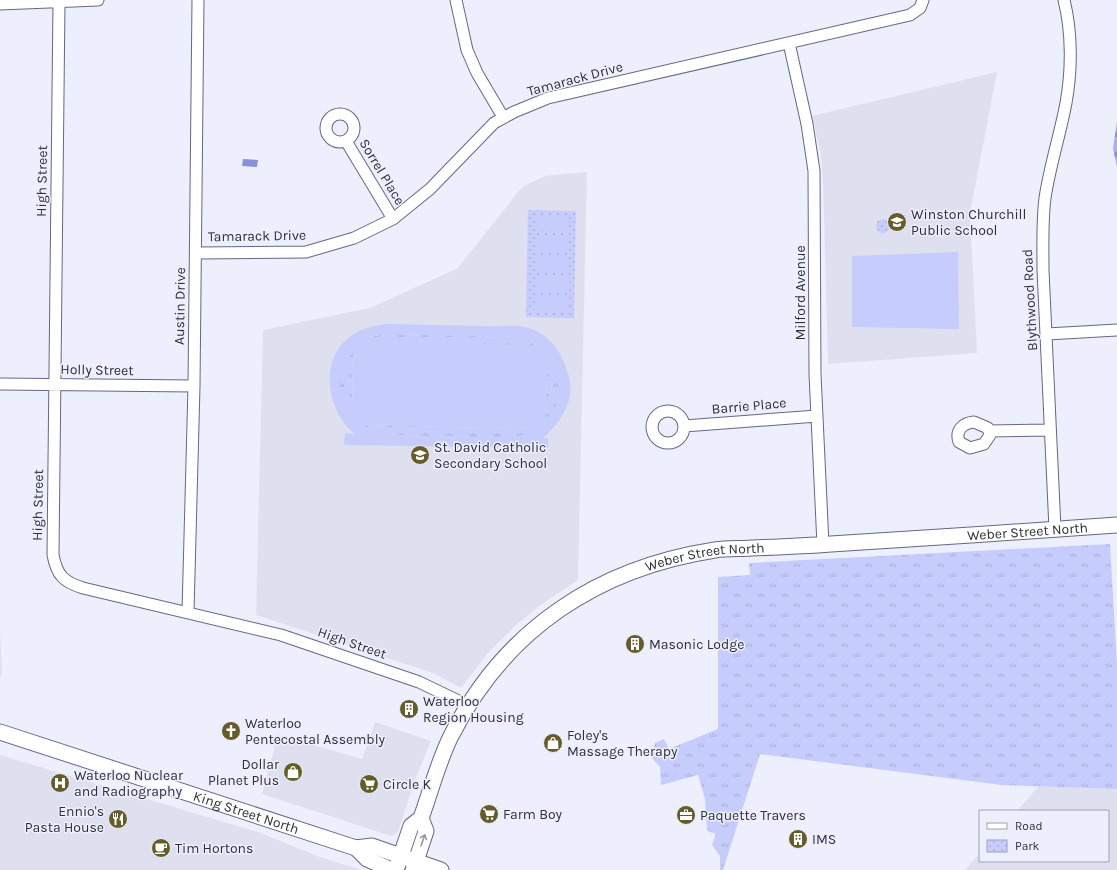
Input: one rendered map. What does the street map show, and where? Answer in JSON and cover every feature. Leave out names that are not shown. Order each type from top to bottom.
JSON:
[{"type":"main road","name":"Weber Street North","points":[[399,863],[411,826],[421,818],[451,737],[469,706],[504,657],[530,632],[553,614],[606,582],[662,561],[716,550],[823,545],[1117,525]]},
{"type":"main road","name":"King Street North","points":[[0,732],[356,848],[372,846],[399,863],[441,870]]},
{"type":"main road","name":"Weber Street North","points":[[414,866],[426,831],[421,818]]},
{"type":"main road","name":"King Street North","points":[[356,848],[367,859],[392,870]]},
{"type":"street","points":[[0,4],[98,0]]},
{"type":"street","name":"Austin Drive","points":[[188,612],[194,386],[198,0]]},
{"type":"street","points":[[456,0],[467,50],[477,73],[503,117]]},
{"type":"street","name":"Tamarack Drive","points":[[196,253],[306,252],[354,238],[393,219],[430,189],[494,123],[503,117],[548,98],[910,15],[920,8],[923,0]]},
{"type":"street","name":"Blythwood Road","points":[[1055,529],[1042,227],[1049,177],[1066,102],[1069,79],[1070,51],[1064,0]]},
{"type":"street","name":"High Street","points":[[59,2],[53,555],[58,574],[72,584],[83,588],[288,637],[419,682],[469,706]]},
{"type":"street","name":"Milford Avenue","points":[[789,43],[807,124],[814,171],[817,416],[823,545]]},
{"type":"street","name":"Sorrel Place","points":[[346,141],[393,219]]},
{"type":"street","points":[[1047,334],[1117,330]]},
{"type":"street","name":"Holly Street","points":[[0,384],[194,386]]},
{"type":"street","name":"Barrie Place","points":[[684,426],[817,416]]},
{"type":"street","points":[[990,431],[1050,430]]},
{"type":"shaded area","name":"Winston Churchill Public School","points":[[997,72],[970,213],[977,353],[828,364],[823,181],[821,155],[812,116]]},
{"type":"shaded area","points":[[243,159],[258,160],[257,167],[242,166]]},
{"type":"shaded area","name":"St. David Catholic Secondary School","points":[[587,172],[578,580],[540,605],[513,628],[488,653],[461,688],[433,673],[256,615],[263,330],[370,308],[458,268],[522,187],[545,176]]},
{"type":"shaded area","points":[[0,632],[2,672],[0,679]]},
{"type":"shaded area","points":[[375,722],[431,741],[415,780],[398,832],[391,836],[262,794],[278,735],[362,759]]},
{"type":"shaded area","points":[[0,755],[261,833],[317,856],[361,870],[0,870]]},
{"type":"shaded area","points":[[1039,786],[1117,789],[1117,870],[965,870],[979,854],[979,862],[1109,862],[1109,810],[1018,810]]},
{"type":"green space","points":[[1117,121],[1117,167],[1113,149]]},
{"type":"green space","points":[[528,210],[576,211],[574,318],[526,317]]},
{"type":"green space","points":[[535,215],[569,216],[568,231],[535,230]]},
{"type":"green space","points":[[883,219],[888,221],[890,226],[888,231],[883,233],[878,231],[876,226],[878,221]]},
{"type":"green space","points":[[535,236],[568,236],[568,251],[535,251]]},
{"type":"green space","points":[[958,252],[959,329],[852,327],[852,256]]},
{"type":"green space","points":[[535,256],[568,256],[568,272],[535,271]]},
{"type":"green space","points":[[535,276],[568,277],[568,292],[535,292]]},
{"type":"green space","points":[[535,297],[568,297],[567,313],[534,312]]},
{"type":"green space","points":[[385,324],[516,326],[534,330],[549,339],[559,353],[566,368],[569,377],[570,395],[565,411],[560,419],[543,438],[548,438],[548,448],[344,445],[345,433],[354,434],[336,409],[331,394],[330,379],[332,364],[337,351],[347,339],[361,330]],"holes":[[[387,334],[519,337],[532,341],[536,345],[365,342],[374,336]],[[353,351],[352,416],[346,409],[340,392],[341,375],[348,358]],[[548,357],[556,373],[559,390],[556,406],[552,413],[545,419]],[[364,425],[534,429],[528,434],[513,438],[386,435],[374,432]]]},
{"type":"green space","points":[[387,334],[520,337],[532,341],[536,346],[364,342],[374,336]]},
{"type":"green space","points":[[353,350],[352,417],[342,401],[340,384],[344,366]]},
{"type":"green space","points":[[548,356],[556,372],[559,398],[552,413],[545,420]]},
{"type":"green space","points":[[363,425],[534,429],[528,434],[513,438],[386,435],[374,432]]},
{"type":"green space","points":[[1110,544],[1117,664],[1117,789],[1002,785],[760,754],[723,870],[720,870],[720,856],[712,845],[716,834],[707,831],[705,799],[698,775],[661,785],[660,767],[652,758],[655,743],[664,739],[669,749],[718,729],[718,577],[750,575],[749,563]]},
{"type":"place","name":"Winston Churchill Public School","points":[[897,222]]},
{"type":"place","name":"St. David Catholic Secondary School","points":[[420,455]]},
{"type":"place","name":"Masonic Lodge","points":[[635,644]]},
{"type":"place","name":"Waterloo Region Housing","points":[[409,709]]},
{"type":"place","name":"Waterloo Pentecostal Assembly","points":[[231,731]]},
{"type":"place","name":"Foley's Massage Therapy","points":[[553,743]]},
{"type":"place","name":"Dollar Planet Plus","points":[[293,772]]},
{"type":"place","name":"Waterloo Nuclear and Radiography","points":[[60,783]]},
{"type":"place","name":"Circle K","points":[[369,784]]},
{"type":"place","name":"Farm Boy","points":[[489,814]]},
{"type":"place","name":"Paquette Travers","points":[[686,815]]},
{"type":"place","name":"Ennio's Pasta House","points":[[118,819]]},
{"type":"place","name":"IMS","points":[[798,839]]},
{"type":"place","name":"Tim Hortons","points":[[161,848]]}]
